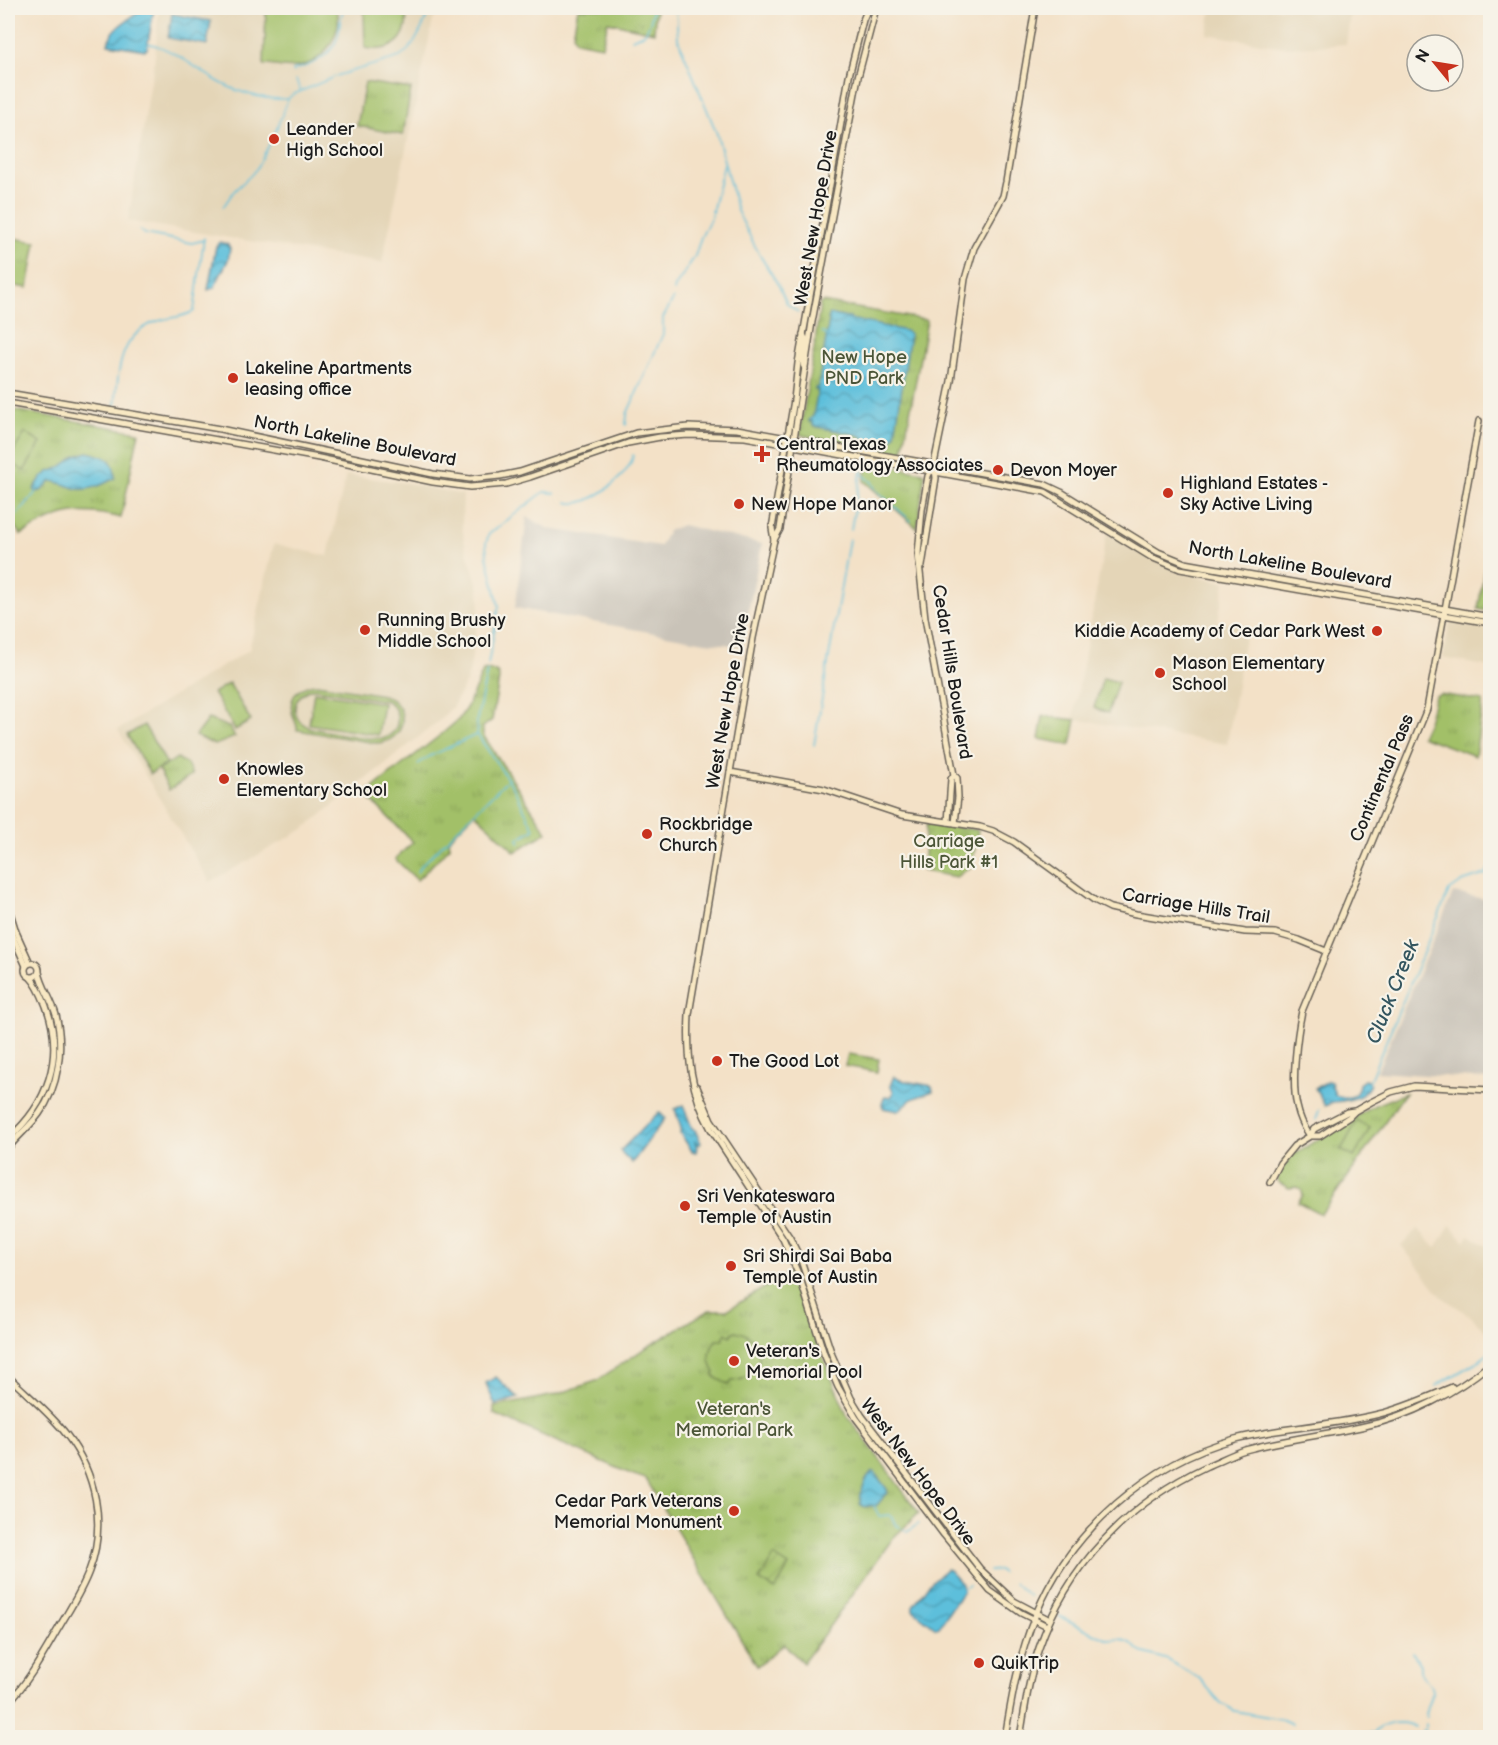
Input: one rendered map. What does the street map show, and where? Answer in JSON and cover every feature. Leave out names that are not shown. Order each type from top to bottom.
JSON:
[{"type":"main road","name":"West New Hope Drive","points":[[774,540],[772,528],[803,334],[849,76],[868,8]]},
{"type":"main road","name":"West New Hope Drive","points":[[876,8],[853,100],[812,322],[780,529],[774,540],[753,638],[689,1014],[688,1050],[696,1100],[711,1129],[792,1255],[813,1314],[824,1354],[838,1387],[856,1418],[990,1591],[1033,1620],[1049,1623]]},
{"type":"main road","name":"Cedar Hills Boulevard","points":[[956,823],[957,778],[954,775],[925,618],[921,573],[934,464],[951,381],[965,279],[974,248],[1003,196],[1035,8]]},
{"type":"main road","points":[[803,334],[806,341],[802,364],[806,371]]},
{"type":"main road","name":"North Lakeline Boulevard","points":[[8,393],[220,429],[422,472],[470,479],[520,472],[636,433],[688,427],[737,429],[1044,484],[1061,492],[1158,552],[1185,563],[1491,623]]},
{"type":"main road","name":"North Lakeline Boulevard","points":[[8,403],[470,487],[506,484],[619,446],[660,438],[689,435],[733,436],[1045,492],[1151,556],[1180,569],[1445,613],[1491,617]]},
{"type":"main road","name":"Continental Pass","points":[[1310,1136],[1301,1119],[1295,1097],[1298,1036],[1307,998],[1427,709],[1479,421]]},
{"type":"main road","name":"Carriage Hills Trail","points":[[730,772],[824,789],[902,815],[980,826],[1002,835],[1110,909],[1245,932],[1275,933],[1326,951]]},
{"type":"main road","name":"Cedar Hills Boulevard","points":[[948,822],[951,779],[954,775]]},
{"type":"main road","points":[[8,782],[8,828]]},
{"type":"main road","points":[[8,906],[28,964],[25,973],[34,982],[43,999],[53,1030],[54,1041],[52,1067],[46,1088],[32,1113],[8,1139]]},
{"type":"main road","points":[[8,926],[28,964]]},
{"type":"main road","points":[[8,1148],[41,1111],[51,1092],[58,1068],[60,1046],[57,1023],[38,965],[28,964]]},
{"type":"main road","points":[[30,977],[35,977],[39,972]]},
{"type":"main road","name":"West New Hope Drive","points":[[693,1080],[711,1120],[790,1238],[801,1260],[832,1355],[851,1398],[862,1416],[980,1569],[1005,1594],[1049,1623]]},
{"type":"main road","points":[[1270,1182],[1286,1153],[1294,1146],[1310,1136],[1320,1136],[1349,1118],[1355,1111],[1391,1092],[1414,1086],[1491,1090]]},
{"type":"main road","points":[[1020,1737],[1033,1668],[1049,1623],[1071,1580],[1106,1537],[1129,1515],[1178,1481],[1244,1451],[1368,1426],[1406,1414],[1436,1401],[1491,1364]]},
{"type":"main road","points":[[8,1376],[65,1432],[81,1455],[94,1491],[98,1518],[97,1540],[89,1574],[29,1676],[8,1702]]},
{"type":"main road","points":[[1005,1737],[1022,1653],[1033,1620],[1052,1582],[1085,1536],[1108,1512],[1136,1489],[1165,1468],[1194,1453],[1217,1445],[1279,1430],[1380,1414],[1463,1382]]},
{"type":"shaded area","name":"Leander High School","points":[[159,8],[441,8],[433,20],[382,263],[128,221],[155,57]]},
{"type":"shaded area","points":[[1212,8],[1351,8],[1346,44],[1284,47],[1207,34]]},
{"type":"shaded area","name":"Running Brushy Middle School","points":[[346,475],[413,484],[463,495],[462,525],[465,546],[478,585],[480,601],[466,682],[453,706],[440,720],[302,830],[210,882],[118,730],[249,650],[274,544],[328,556]]},
{"type":"shaded area","points":[[527,517],[549,529],[660,546],[668,531],[682,525],[762,544],[741,646],[705,642],[515,608]]},
{"type":"shaded area","name":"Mason Elementary School","points":[[1107,533],[1178,572],[1225,582],[1218,621],[1247,626],[1227,744],[1073,719]]},
{"type":"shaded area","points":[[1450,620],[1490,627],[1490,667],[1443,658]]},
{"type":"shaded area","points":[[1453,893],[1490,900],[1490,1079],[1377,1072]]},
{"type":"shaded area","points":[[1450,1225],[1465,1241],[1469,1235],[1490,1248],[1490,1336],[1472,1317],[1442,1297],[1401,1245],[1418,1229],[1436,1248]]},
{"type":"green space","points":[[266,8],[337,8],[337,28],[334,37],[323,53],[307,64],[293,67],[264,65]]},
{"type":"green space","points":[[367,8],[404,8],[406,26],[404,33],[396,43],[379,49],[365,48],[364,11]]},
{"type":"green space","points":[[578,8],[656,8],[654,32],[608,22],[602,46],[576,41],[573,35]]},
{"type":"green space","points":[[365,82],[411,89],[403,135],[357,126]]},
{"type":"green space","points":[[8,237],[36,242],[28,288],[8,285]]},
{"type":"green space","name":"New Hope PND Park","points":[[822,302],[927,320],[902,456],[801,435]]},
{"type":"green space","points":[[8,409],[139,432],[121,518],[80,512],[47,521],[21,535],[8,518]]},
{"type":"green space","points":[[25,433],[41,443],[24,471],[8,460]]},
{"type":"green space","points":[[867,462],[925,474],[917,528],[864,481]]},
{"type":"green space","points":[[1490,543],[1490,612],[1478,609]]},
{"type":"green space","points":[[483,671],[497,673],[499,679],[492,720],[483,727],[483,735],[547,832],[515,852],[475,813],[448,840],[450,847],[417,880],[395,859],[413,842],[365,794],[459,719]]},
{"type":"green space","points":[[1103,678],[1118,682],[1108,713],[1094,708]]},
{"type":"green space","points":[[229,683],[251,721],[235,730],[213,693]]},
{"type":"green space","points":[[317,684],[383,695],[392,700],[402,714],[399,730],[386,741],[376,743],[297,730],[291,706],[294,696],[306,686]],"holes":[[[316,689],[387,701],[397,714],[395,729],[387,737],[373,738],[311,728],[299,720],[295,709],[303,693]]]},
{"type":"green space","points":[[314,692],[383,703],[378,735],[309,724]]},
{"type":"green space","points":[[1440,694],[1483,701],[1475,756],[1421,736],[1435,696]]},
{"type":"green space","points":[[1043,716],[1076,720],[1071,745],[1039,739]]},
{"type":"green space","points":[[208,719],[229,727],[235,737],[215,745],[195,736]]},
{"type":"green space","points":[[144,725],[167,764],[150,774],[127,735]]},
{"type":"green space","points":[[177,758],[187,764],[192,775],[169,790],[159,770]]},
{"type":"green space","name":"Carriage Hills Park #1","points":[[926,825],[978,830],[972,866],[956,877],[923,871]]},
{"type":"green space","points":[[848,1054],[879,1059],[877,1072],[845,1066]]},
{"type":"green space","points":[[1405,1093],[1321,1214],[1298,1202],[1303,1195],[1301,1189],[1289,1188],[1278,1182],[1280,1171],[1292,1155],[1375,1105]]},
{"type":"green space","points":[[1357,1121],[1370,1128],[1354,1157],[1341,1150]]},
{"type":"green space","name":"Veteran's Memorial Park","points":[[794,1270],[817,1343],[847,1415],[919,1513],[893,1538],[803,1663],[784,1644],[757,1666],[646,1479],[494,1414],[494,1407],[555,1395],[596,1381],[709,1310],[727,1310]]},
{"type":"green space","name":"Veteran's Memorial Pool","points":[[736,1331],[747,1335],[754,1341],[759,1358],[752,1373],[743,1379],[732,1381],[729,1385],[714,1375],[710,1353],[716,1340],[722,1340],[726,1333],[730,1336]]},
{"type":"green space","points":[[774,1556],[789,1566],[775,1590],[759,1580]]},
{"type":"water","points":[[146,8],[154,8],[147,49],[108,44],[117,28]]},
{"type":"water","points":[[172,14],[211,21],[207,45],[168,38]]},
{"type":"water","points":[[220,242],[227,244],[230,248],[228,260],[214,288],[208,290],[216,246]]},
{"type":"water","name":"New Hope PND Park","points":[[830,314],[906,331],[910,334],[893,438],[865,441],[859,435],[813,426],[812,421],[809,422],[813,416],[818,390],[815,388],[818,387]]},
{"type":"water","points":[[88,452],[108,459],[115,471],[115,478],[85,489],[51,481],[41,491],[36,492],[34,489],[41,478],[76,456]]},
{"type":"water","points":[[894,1076],[900,1080],[932,1086],[933,1091],[912,1099],[898,1111],[883,1108],[885,1096],[891,1097],[893,1094],[890,1086]]},
{"type":"water","points":[[1364,1080],[1370,1084],[1361,1095],[1325,1106],[1315,1088],[1328,1081],[1331,1082],[1335,1095],[1351,1097]]},
{"type":"water","points":[[683,1105],[701,1143],[699,1145],[695,1142],[696,1152],[692,1151],[680,1133],[681,1128],[675,1109]]},
{"type":"water","points":[[659,1112],[665,1118],[632,1163],[620,1151]]},
{"type":"water","points":[[496,1377],[518,1398],[495,1405],[486,1383]]},
{"type":"water","points":[[872,1472],[887,1489],[887,1493],[877,1505],[864,1507],[860,1504],[862,1491]]},
{"type":"water","points":[[946,1569],[962,1584],[963,1591],[939,1627],[936,1628],[913,1610],[913,1606],[928,1585]]},
{"type":"waterway","points":[[294,72],[293,70],[320,59],[331,49],[338,36],[344,8]]},
{"type":"waterway","points":[[223,207],[234,191],[257,168],[275,133],[288,99],[292,95],[339,75],[400,57],[415,41],[431,8]]},
{"type":"waterway","points":[[632,39],[645,33],[653,8]]},
{"type":"waterway","points":[[676,8],[678,39],[717,134],[737,211],[787,304],[798,312]]},
{"type":"waterway","points":[[148,43],[174,54],[231,88],[258,97],[287,99]]},
{"type":"waterway","points":[[296,80],[300,90]]},
{"type":"waterway","points":[[674,291],[695,256],[710,220],[724,164]]},
{"type":"waterway","points":[[139,230],[145,234],[192,243],[204,240]]},
{"type":"waterway","points":[[115,406],[123,355],[135,335],[158,321],[194,311],[204,238]]},
{"type":"waterway","points":[[626,425],[627,414],[663,334],[663,318],[674,298]]},
{"type":"waterway","points":[[822,332],[827,336]]},
{"type":"waterway","points":[[567,502],[583,501],[602,492],[626,471],[633,455]]},
{"type":"waterway","points":[[851,529],[862,467]]},
{"type":"waterway","points":[[861,473],[872,482],[875,489],[911,521]]},
{"type":"waterway","points":[[8,522],[36,492]]},
{"type":"waterway","points":[[488,664],[499,606],[487,556],[486,543],[489,534],[544,492],[555,493]]},
{"type":"waterway","points":[[814,745],[849,539]]},
{"type":"waterway","points":[[477,734],[477,719],[487,671]]},
{"type":"waterway","points":[[477,734],[513,787],[534,829],[518,839],[520,843]]},
{"type":"waterway","points":[[418,764],[476,735]]},
{"type":"waterway","points":[[417,872],[506,781]]},
{"type":"waterway","name":"Cluck Creek","points":[[1369,1082],[1449,891],[1462,882],[1486,874],[1490,866]]},
{"type":"waterway","name":"Cluck Creek","points":[[1316,1120],[1319,1110]]},
{"type":"waterway","points":[[1436,1386],[1483,1358],[1490,1351]]},
{"type":"waterway","points":[[874,1506],[879,1516],[890,1515],[900,1527]]},
{"type":"waterway","points":[[903,1529],[907,1532],[918,1524]]},
{"type":"waterway","points":[[989,1571],[999,1570],[1002,1573]]},
{"type":"waterway","points":[[1014,1583],[1029,1596]]},
{"type":"waterway","points":[[963,1589],[969,1585]]},
{"type":"waterway","points":[[1059,1616],[1108,1640],[1121,1639],[1141,1652],[1168,1660],[1199,1678],[1221,1703],[1235,1711],[1281,1719],[1292,1724]]},
{"type":"waterway","points":[[1413,1653],[1420,1665],[1422,1675],[1432,1690],[1426,1717]]},
{"type":"waterway","points":[[1372,1738],[1379,1729],[1391,1724],[1415,1727]]},
{"type":"waterway","points":[[1425,1724],[1425,1732]]},
{"type":"waterway","points":[[1422,1730],[1434,1738]]},
{"type":"waterway","points":[[1329,1736],[1373,1733]]},
{"type":"place","name":"Leander High School","points":[[274,139]]},
{"type":"place","name":"Lakeline Apartments leasing office","points":[[233,378]]},
{"type":"place","name":"Central Texas Rheumatology Associates","points":[[762,454]]},
{"type":"place","name":"Devon Moyer","points":[[998,470]]},
{"type":"place","name":"Highland Estates - Sky Active Living","points":[[1168,493]]},
{"type":"place","name":"New Hope Manor","points":[[739,504]]},
{"type":"place","name":"Running Brushy Middle School","points":[[365,630]]},
{"type":"place","name":"Kiddie Academy of Cedar Park West","points":[[1377,631]]},
{"type":"place","name":"Mason Elementary School","points":[[1160,673]]},
{"type":"place","name":"Knowles Elementary School","points":[[224,779]]},
{"type":"place","name":"Rockbridge Church","points":[[647,834]]},
{"type":"place","name":"The Good Lot","points":[[717,1061]]},
{"type":"place","name":"Sri Venkateswara Temple of Austin","points":[[685,1206]]},
{"type":"place","name":"Sri Shirdi Sai Baba Temple of Austin","points":[[731,1266]]},
{"type":"place","name":"Veteran's Memorial Pool","points":[[734,1361]]},
{"type":"place","name":"Cedar Park Veterans Memorial Monument","points":[[734,1511]]},
{"type":"place","name":"QuikTrip","points":[[979,1663]]}]
